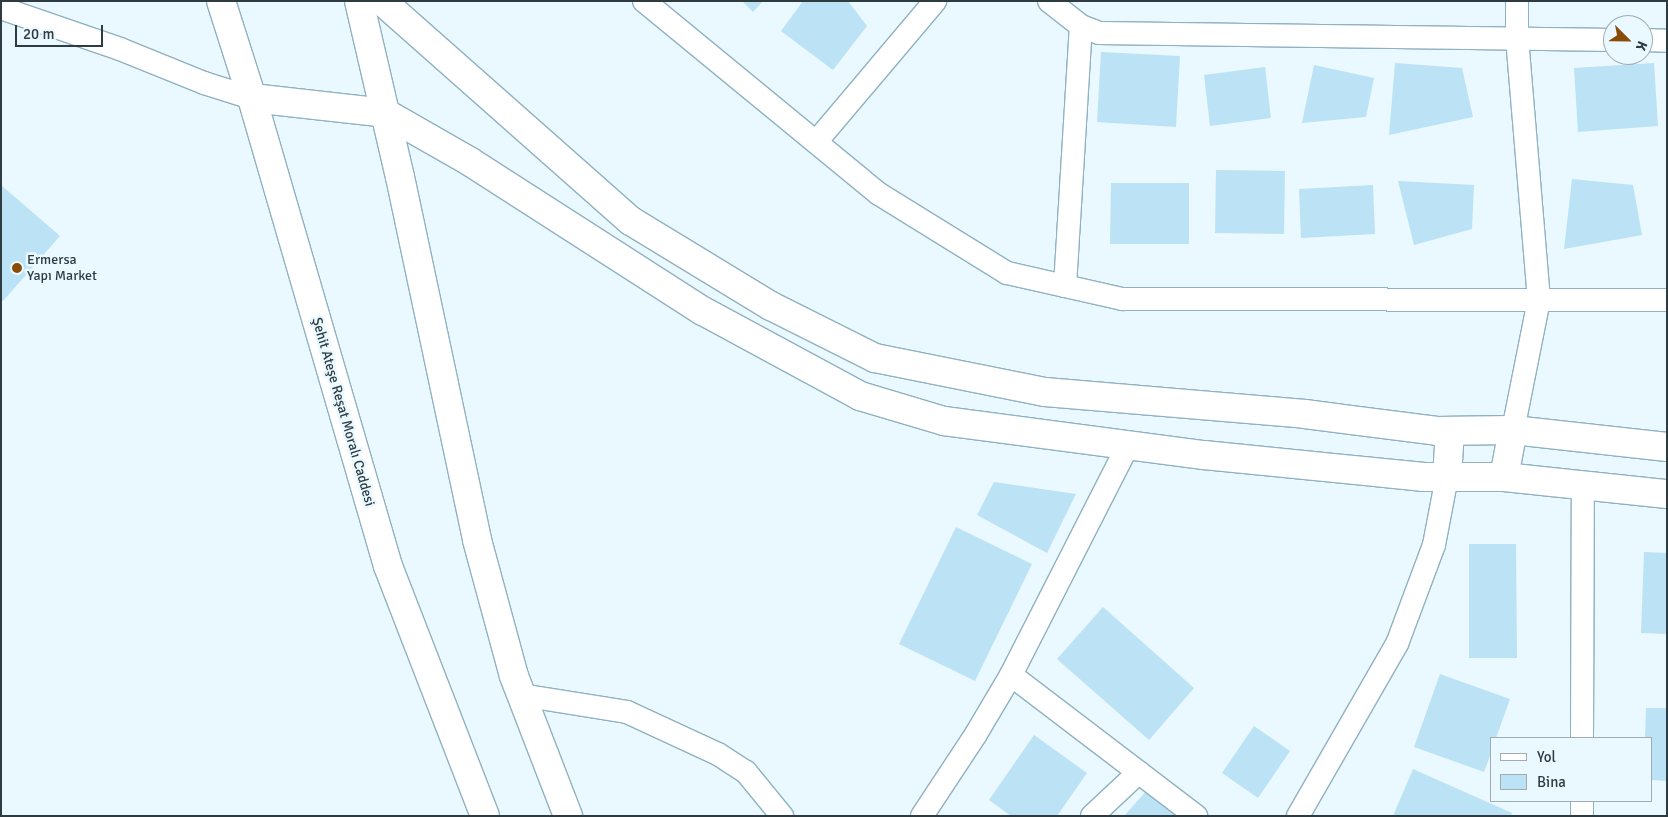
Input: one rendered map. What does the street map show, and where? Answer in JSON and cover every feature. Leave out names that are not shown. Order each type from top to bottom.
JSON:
[{"type":"street","points":[[1,4],[16,1]]},
{"type":"street","name":"Şehit Ateşe Reşat Moralı Caddesi","points":[[221,1],[252,98],[388,566],[486,816]]},
{"type":"street","points":[[359,1],[385,112],[477,540],[521,695],[568,816]]},
{"type":"street","points":[[382,1],[631,221],[771,306],[875,358],[1045,392],[1304,414],[1450,431],[1513,430],[1667,447]]},
{"type":"street","points":[[644,1],[879,194],[1007,273],[1122,299],[1667,300]]},
{"type":"street","points":[[816,142],[934,1]]},
{"type":"street","points":[[1049,1],[1081,26],[1099,33],[1603,40]]},
{"type":"street","points":[[1504,477],[1538,300],[1517,39],[1517,1]]},
{"type":"street","points":[[1,8],[120,49],[204,84],[252,98],[385,112],[469,161],[703,311],[860,396],[944,420],[1214,456],[1424,477],[1504,477],[1667,494]]},
{"type":"street","points":[[1065,286],[1081,26]]},
{"type":"street","points":[[1653,40],[1667,41]]},
{"type":"street","points":[[1298,816],[1397,644],[1434,545],[1447,477],[1450,431]]},
{"type":"street","points":[[922,816],[976,734],[1011,675],[1128,445]]},
{"type":"street","points":[[1582,737],[1583,486]]},
{"type":"street","points":[[1011,675],[1196,816]]},
{"type":"street","points":[[521,695],[626,712],[718,754],[746,772],[782,816]]},
{"type":"street","points":[[1092,816],[1140,772]]},
{"type":"street","points":[[1582,802],[1582,816]]},
{"type":"building","points":[[742,1],[763,1],[753,12]]},
{"type":"building","points":[[803,1],[848,1],[867,26],[833,70],[781,31]]},
{"type":"building","points":[[1101,52],[1180,56],[1176,127],[1097,122]]},
{"type":"building","points":[[1395,63],[1462,68],[1473,117],[1389,135]]},
{"type":"building","points":[[1653,63],[1658,126],[1578,132],[1574,68],[1653,65]]},
{"type":"building","points":[[1314,65],[1374,78],[1366,117],[1302,123]]},
{"type":"building","points":[[1265,67],[1271,118],[1210,126],[1204,75]]},
{"type":"building","points":[[1216,170],[1285,171],[1284,234],[1215,233]]},
{"type":"building","points":[[1572,179],[1633,185],[1642,235],[1564,249]]},
{"type":"building","points":[[1398,181],[1474,185],[1472,229],[1414,245]]},
{"type":"building","points":[[1111,183],[1189,183],[1189,244],[1110,244]]},
{"type":"building","name":"Ermersa Yapı Market","points":[[1,185],[60,236],[3,301],[1,300]]},
{"type":"building","points":[[1373,185],[1375,234],[1301,238],[1299,189]]},
{"type":"building","points":[[994,482],[1076,494],[1047,553],[977,515]]},
{"type":"building","points":[[956,527],[1032,564],[975,681],[899,644]]},
{"type":"building","points":[[1469,544],[1516,544],[1517,658],[1469,658]]},
{"type":"building","points":[[1644,552],[1667,553],[1667,634],[1641,633]]},
{"type":"building","points":[[1103,607],[1194,688],[1149,740],[1057,659]]},
{"type":"building","points":[[1440,674],[1510,699],[1496,737],[1490,737],[1490,756],[1484,772],[1414,747]]},
{"type":"building","points":[[1646,708],[1667,708],[1667,781],[1653,780],[1653,737],[1645,737]]},
{"type":"building","points":[[1254,726],[1290,751],[1258,798],[1222,773]]},
{"type":"building","points":[[1034,735],[1087,773],[1057,816],[1011,816],[989,800]]},
{"type":"building","points":[[1413,769],[1512,813],[1511,816],[1393,816]]},
{"type":"building","points":[[1148,789],[1179,816],[1124,816]]},
{"type":"place","name":"Ermersa Yapı Market","points":[[17,268]]}]
